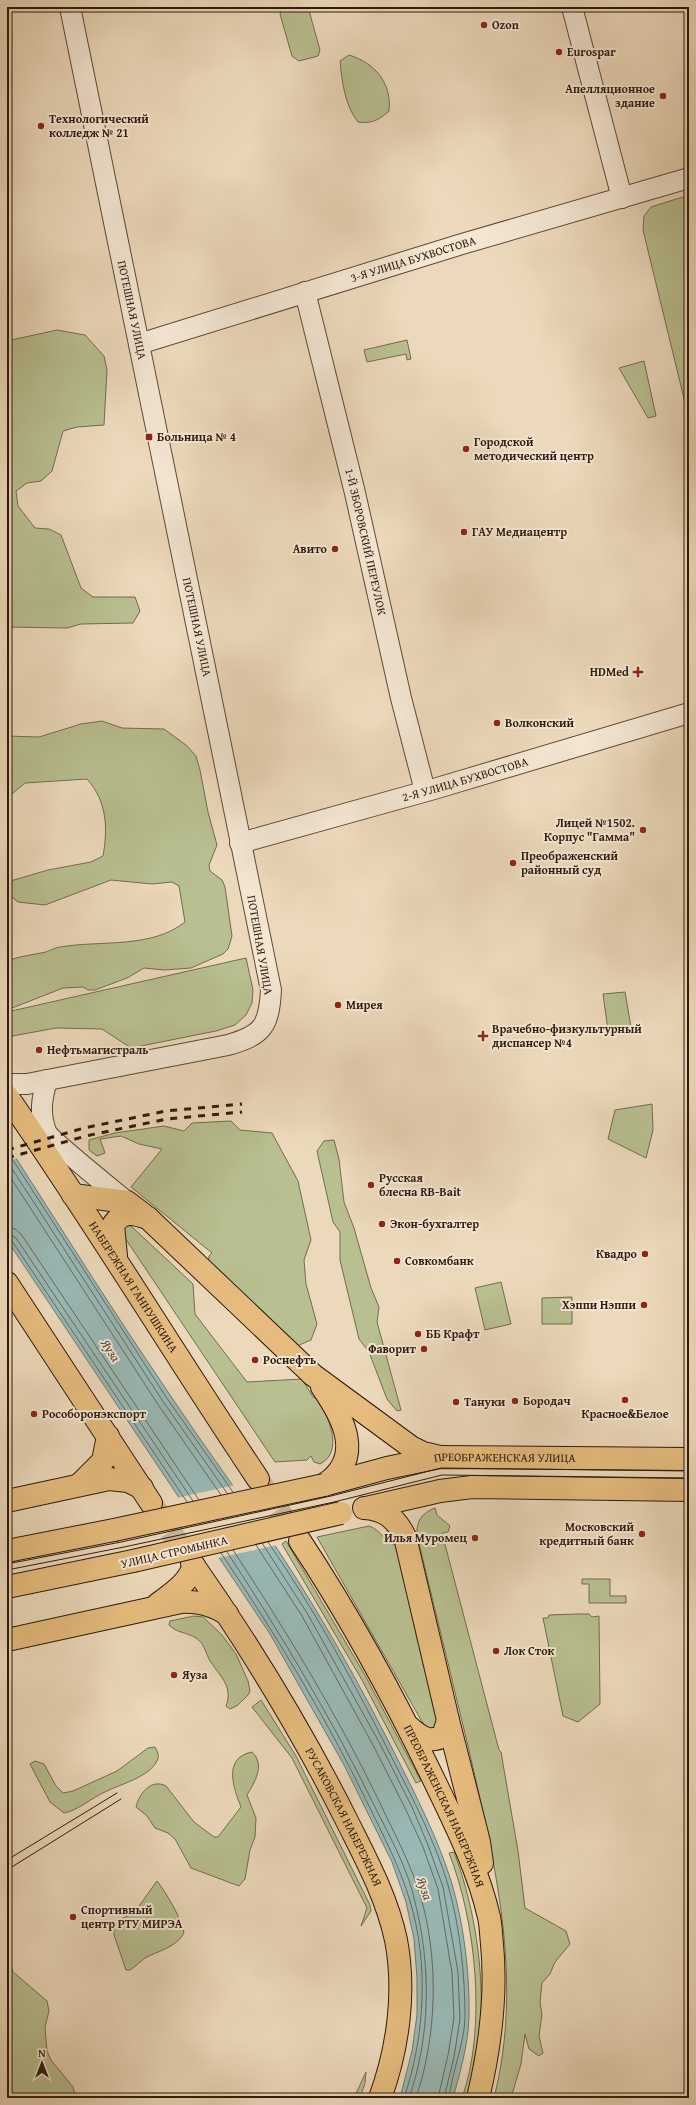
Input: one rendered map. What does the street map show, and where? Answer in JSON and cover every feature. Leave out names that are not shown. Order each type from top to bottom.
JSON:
[{"type":"main road","name":"НАБЕРЕЖНАЯ ГАННУШКИНА","points":[[7,1096],[258,1479]]},
{"type":"main road","points":[[73,1195],[127,1202],[148,1218],[313,1375],[410,1447],[423,1453],[440,1457]]},
{"type":"main road","points":[[117,1262],[112,1235],[113,1225],[117,1218],[125,1214],[133,1213],[148,1218]]},
{"type":"main road","points":[[7,1283],[147,1496],[128,1481],[109,1479],[7,1501]]},
{"type":"main road","points":[[7,1551],[114,1530],[324,1484],[335,1477],[342,1469],[347,1460],[347,1445],[345,1432],[340,1419],[327,1395],[313,1375]]},
{"type":"main road","points":[[79,1485],[102,1461],[108,1436]]},
{"type":"main road","name":"ПРЕОБРАЖЕНСКАЯ УЛИЦА","points":[[324,1484],[387,1468],[440,1457],[689,1459]]},
{"type":"main road","points":[[364,1508],[429,1493],[472,1487],[689,1490]]},
{"type":"main road","points":[[429,1493],[418,1500],[410,1511],[406,1520],[405,1536],[448,1720],[479,1842],[490,1918]]},
{"type":"main road","points":[[364,1508],[376,1509],[388,1514],[396,1521],[405,1536]]},
{"type":"main road","name":"УЛИЦА СТРОМЫНКА","points":[[7,1587],[133,1561],[364,1508]]},
{"type":"main road","name":"ПРЕОБРАЖЕНСКАЯ НАБЕРЕЖНАЯ","points":[[300,1541],[336,1596],[409,1727],[470,1856],[490,1918],[494,1962],[491,2020],[486,2062],[478,2098]]},
{"type":"main road","name":"РУСАКОВСКАЯ НАБЕРЕЖНАЯ","points":[[152,1608],[178,1590],[190,1575],[193,1565],[227,1614],[323,1773],[372,1871],[387,1907],[396,1941],[400,1977],[399,2014],[390,2073],[380,2098]]},
{"type":"main road","points":[[7,1640],[152,1608],[192,1601],[211,1604],[227,1614]]},
{"type":"main road","points":[[409,1727],[427,1740],[436,1740],[443,1736],[448,1720]]},
{"type":"street","name":"ПОТЕШНАЯ УЛИЦА","points":[[7,1084],[20,1085],[248,1040],[262,1028],[270,1012],[271,990],[70,7]]},
{"type":"street","points":[[572,7],[622,198]]},
{"type":"street","name":"3-Я УЛИЦА БУХВОСТОВА","points":[[139,344],[462,244],[689,178]]},
{"type":"street","name":"1-Й ЗБОРОВСКИЙ ПЕРЕУЛОК","points":[[305,292],[355,492],[401,698],[425,791]]},
{"type":"street","name":"2-Я УЛИЦА БУХВОСТОВА","points":[[240,843],[425,791],[689,713]]},
{"type":"street","points":[[29,1128],[33,1096],[47,1080]]},
{"type":"street","points":[[47,1080],[41,1100],[42,1113],[47,1133],[127,1202]]},
{"type":"green space","points":[[283,7],[308,7],[320,50],[318,56],[299,61],[292,56],[280,14]]},
{"type":"green space","points":[[349,55],[367,63],[385,83],[388,92],[389,111],[375,121],[358,122],[350,109],[343,85],[340,61]]},
{"type":"green space","points":[[689,195],[689,419],[643,230],[644,216],[651,207]]},
{"type":"green space","points":[[57,330],[85,335],[104,356],[107,370],[104,425],[77,427],[63,431],[52,471],[41,481],[27,483],[16,491],[18,506],[35,528],[49,529],[61,535],[81,588],[93,597],[135,597],[140,611],[133,623],[81,624],[67,628],[7,627],[7,341]]},
{"type":"green space","points":[[407,340],[411,359],[407,360],[406,354],[367,362],[364,350]]},
{"type":"green space","points":[[644,361],[656,416],[648,418],[619,368]]},
{"type":"green space","points":[[102,721],[122,728],[164,729],[186,745],[196,756],[217,845],[209,865],[210,871],[222,880],[225,887],[232,936],[228,949],[223,954],[191,968],[164,970],[144,968],[127,978],[95,990],[88,990],[83,987],[63,988],[7,1010],[7,961],[46,952],[60,947],[141,940],[172,931],[185,922],[179,886],[172,882],[152,884],[111,880],[45,905],[18,902],[7,893],[7,882],[48,870],[91,862],[103,856],[105,846],[105,825],[99,796],[87,779],[25,783],[7,798],[7,736],[39,737],[81,724]]},
{"type":"green space","points":[[246,958],[253,990],[252,1003],[246,1015],[235,1025],[216,1031],[131,1048],[102,1029],[56,1028],[7,1037],[7,1012]]},
{"type":"green space","points":[[625,992],[631,1027],[608,1030],[603,994]]},
{"type":"green space","points":[[652,1104],[653,1130],[646,1158],[608,1139],[615,1110]]},
{"type":"green space","points":[[231,1121],[240,1130],[272,1133],[298,1181],[311,1240],[304,1260],[306,1284],[317,1324],[311,1340],[297,1346],[208,1266],[209,1256],[212,1253],[131,1187],[162,1149],[139,1144],[121,1136],[100,1139],[105,1153],[97,1156],[89,1150],[89,1140],[115,1133],[164,1126],[184,1131],[192,1123]]},
{"type":"green space","points":[[334,1140],[339,1159],[344,1202],[354,1228],[371,1288],[379,1307],[377,1322],[401,1410],[397,1411],[387,1399],[369,1352],[359,1339],[340,1260],[340,1232],[333,1222],[317,1151],[324,1141]]},
{"type":"green space","points":[[125,1225],[131,1226],[193,1284],[195,1314],[247,1382],[302,1379],[313,1397],[321,1401],[330,1426],[333,1444],[327,1459],[320,1464],[314,1462],[311,1456],[307,1460],[275,1462],[121,1232]]},
{"type":"green space","points":[[501,1282],[511,1324],[485,1330],[475,1288]]},
{"type":"green space","points":[[572,1297],[572,1324],[542,1324],[542,1298]]},
{"type":"green space","points":[[435,1508],[437,1515],[450,1526],[448,1532],[442,1533],[499,1750],[501,1752],[518,1851],[525,1908],[566,1931],[570,1944],[555,1962],[550,1974],[542,1983],[540,2002],[542,2015],[539,2036],[543,2053],[539,2056],[529,2049],[525,2034],[521,2064],[511,2098],[494,2098],[503,2054],[506,2009],[506,1965],[496,1877],[468,1746],[417,1535],[419,1522],[423,1515]]},
{"type":"green space","points":[[369,1526],[374,1528],[389,1542],[397,1545],[440,1721],[439,1731],[425,1726],[421,1720],[317,1537]]},
{"type":"green space","points":[[286,1541],[366,1677],[421,1781],[416,1783],[362,1680],[282,1544]]},
{"type":"green space","points":[[582,1579],[610,1579],[610,1596],[626,1596],[626,1603],[589,1603],[589,1584],[582,1584]]},
{"type":"green space","points":[[589,1614],[592,1617],[599,1616],[600,1704],[578,1722],[563,1716],[543,1618],[548,1618],[549,1615]]},
{"type":"green space","points":[[194,1616],[203,1617],[221,1634],[236,1654],[248,1681],[250,1691],[248,1695],[238,1705],[230,1709],[226,1706],[228,1699],[227,1686],[209,1659],[201,1642],[193,1636],[175,1630],[169,1625],[170,1621]]},
{"type":"green space","points":[[261,1700],[296,1756],[370,1905],[371,1911],[361,1926],[367,1908],[292,1758],[252,1707]]},
{"type":"green space","points":[[155,1747],[158,1754],[158,1759],[153,1767],[147,1772],[133,1780],[100,1794],[74,1810],[64,1813],[50,1802],[30,1764],[35,1761],[44,1764],[56,1786],[63,1793],[73,1791],[117,1771],[148,1748]]},
{"type":"green space","points":[[252,1752],[256,1757],[258,1768],[255,1780],[247,1795],[256,1818],[255,1837],[250,1850],[245,1879],[239,1886],[191,1868],[175,1839],[168,1833],[155,1828],[147,1816],[136,1807],[140,1797],[146,1789],[155,1784],[161,1784],[166,1786],[194,1822],[214,1837],[218,1837],[241,1807],[233,1783],[233,1767],[243,1755]]},
{"type":"green space","points":[[454,1852],[469,1900],[481,1979],[480,2031],[476,2061],[468,2098],[462,2098],[470,2070],[474,2040],[476,2008],[475,1975],[472,1942],[466,1910],[449,1853]]},
{"type":"green space","points":[[157,1881],[177,1913],[184,1933],[177,1942],[145,1958],[130,1970],[126,1970],[114,1935],[114,1926],[121,1919],[134,1913]]},
{"type":"green space","points":[[7,1955],[13,1972],[47,2001],[49,2011],[45,2027],[47,2051],[51,2060],[73,2087],[76,2098],[7,2098]]},
{"type":"green space","points":[[366,2072],[365,2083],[360,2098],[354,2098]]},
{"type":"water","points":[[7,1144],[149,1364],[276,1547],[308,1597],[367,1701],[426,1818],[440,1850],[452,1884],[460,1916],[467,1968],[469,2018],[467,2038],[453,2098],[400,2098],[412,2051],[417,2015],[417,1978],[414,1939],[406,1902],[392,1862],[344,1765],[270,1634],[7,1240]]},
{"type":"pier","points":[[7,1145],[10,1145],[18,1158],[7,1161]]},
{"type":"pier","points":[[235,1485],[277,1545],[218,1558],[177,1498]]},
{"type":"tunnel","points":[[260,1482],[299,1540]]},
{"type":"tunnel","points":[[152,1504],[192,1563]]},
{"type":"tram line","points":[[7,1564],[121,1542],[331,1496],[441,1468],[689,1471]]},
{"type":"tram line","points":[[7,1570],[124,1547],[334,1502],[442,1475],[689,1478]]},
{"type":"tram line","points":[[7,1860],[117,1793]]},
{"type":"tram line","points":[[7,1870],[121,1799]]},
{"type":"railway","points":[[7,1150],[84,1128],[166,1111],[242,1104]]},
{"type":"railway","points":[[7,1158],[86,1136],[167,1119],[242,1112]]},
{"type":"place","name":"Ozon","points":[[484,25]]},
{"type":"place","name":"Eurospar","points":[[559,52]]},
{"type":"place","name":"Апелляционное здание","points":[[663,96]]},
{"type":"place","name":"Технологический колледж № 21","points":[[41,126]]},
{"type":"place","name":"Больница № 4","points":[[149,437]]},
{"type":"place","name":"Городской методический центр","points":[[466,449]]},
{"type":"place","name":"ГАУ Медиацентр","points":[[464,532]]},
{"type":"place","name":"Авито","points":[[335,549]]},
{"type":"place","name":"HDMed","points":[[638,672]]},
{"type":"place","name":"Волконский","points":[[497,723]]},
{"type":"place","name":"Лицей №1502. Корпус \"Гамма\"","points":[[643,830]]},
{"type":"place","name":"Преображенский районный суд","points":[[513,863]]},
{"type":"place","name":"Мирея","points":[[338,1005]]},
{"type":"place","name":"Врачебно-физкультурный диспансер №4","points":[[483,1036]]},
{"type":"place","name":"Нефтьмагистраль","points":[[39,1050]]},
{"type":"place","name":"Русская блесна RB-Bait","points":[[371,1185]]},
{"type":"place","name":"Экон-бухгалтер","points":[[382,1224]]},
{"type":"place","name":"Квадро","points":[[645,1254]]},
{"type":"place","name":"Совкомбанк","points":[[397,1261]]},
{"type":"place","name":"Хэппи Нэппи","points":[[644,1305]]},
{"type":"place","name":"ББ Крафт","points":[[418,1334]]},
{"type":"place","name":"Фаворит","points":[[424,1349]]},
{"type":"place","name":"Роснефть","points":[[255,1360]]},
{"type":"place","name":"Красное&Белое","points":[[625,1400]]},
{"type":"place","name":"Бородач","points":[[515,1401]]},
{"type":"place","name":"Тануки","points":[[456,1402]]},
{"type":"place","name":"Рособоронэкспорт","points":[[34,1414]]},
{"type":"place","name":"Московский кредитный банк","points":[[642,1534]]},
{"type":"place","name":"Илья Муромец","points":[[475,1538]]},
{"type":"place","name":"Лок Сток","points":[[496,1651]]},
{"type":"place","name":"Яуза","points":[[174,1675]]},
{"type":"place","name":"Спортивный центр РТУ МИРЭА","points":[[73,1917]]}]
